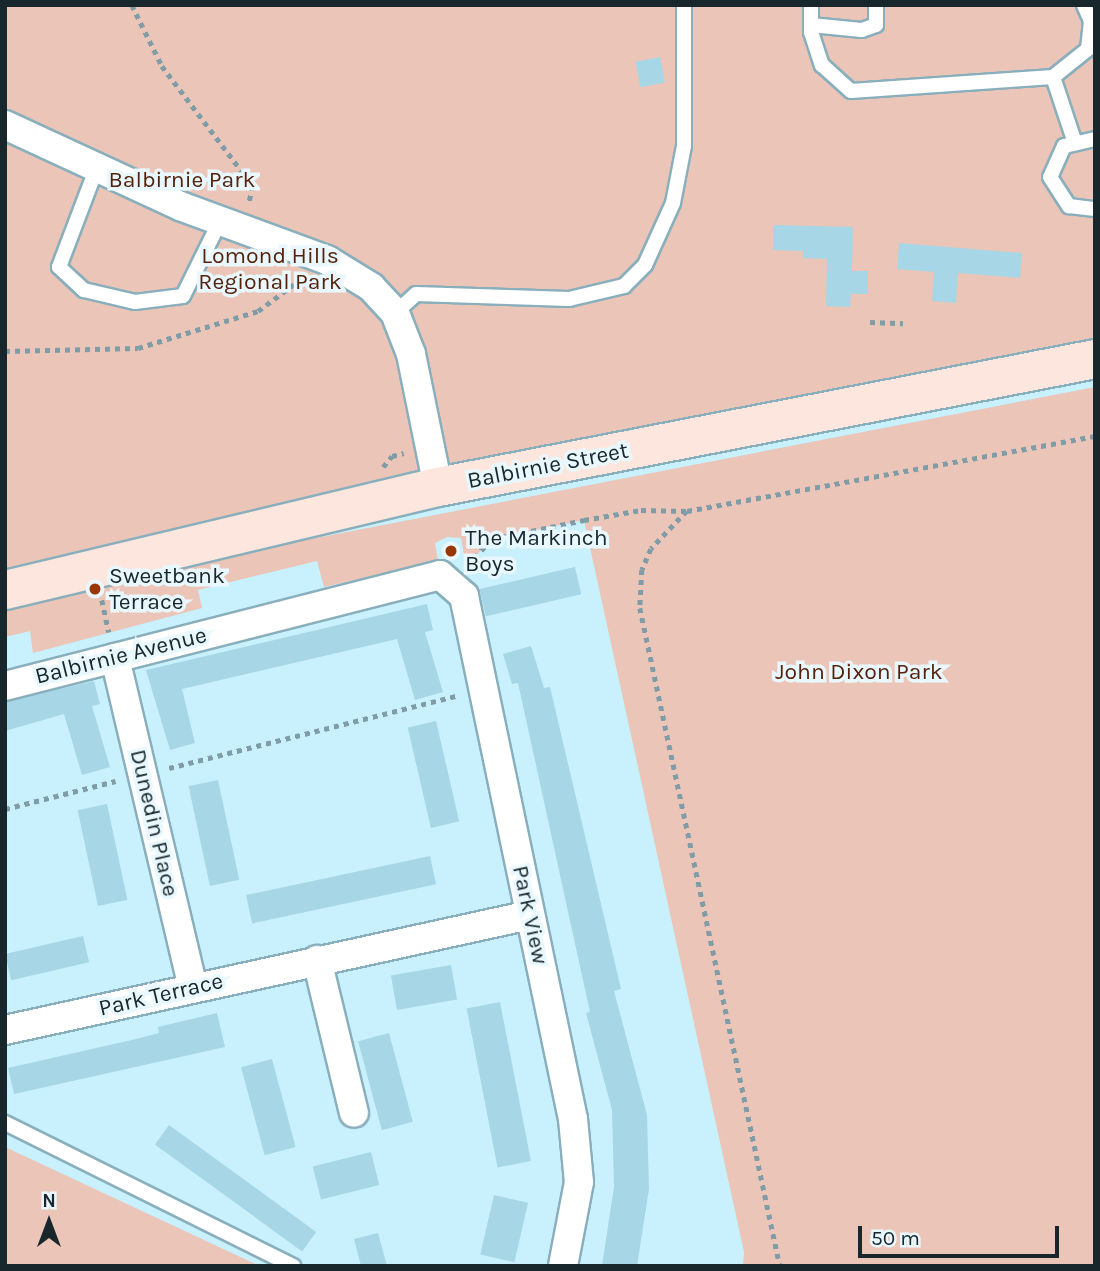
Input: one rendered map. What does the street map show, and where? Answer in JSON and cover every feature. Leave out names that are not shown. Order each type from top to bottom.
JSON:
[{"type":"main road","name":"Balbirnie Street","points":[[5,590],[438,486],[1095,359]]},
{"type":"street","points":[[5,124],[231,225],[327,260],[371,287],[395,313],[411,354],[438,486]]},
{"type":"street","name":"Balbirnie Avenue","points":[[5,685],[445,579]]},
{"type":"street","name":"Park View","points":[[445,579],[464,596],[481,689],[573,1119],[579,1182],[563,1266]]},
{"type":"street","name":"Dunedin Place","points":[[115,658],[193,988]]},
{"type":"street","name":"Park Terrace","points":[[5,1030],[530,915]]},
{"type":"street","points":[[317,960],[354,1113]]},
{"type":"lane","points":[[395,313],[416,294],[569,299],[624,286],[645,265],[673,203],[684,146],[684,5]]},
{"type":"lane","points":[[811,5],[811,25],[822,65],[851,91],[1053,76],[1088,49],[1091,21],[1084,5]]},
{"type":"lane","points":[[811,25],[862,30],[876,25],[876,5]]},
{"type":"lane","points":[[1053,76],[1074,140]]},
{"type":"lane","points":[[1095,139],[1074,140],[1056,155],[1053,189],[1069,206],[1095,209]]},
{"type":"lane","points":[[97,167],[60,267],[84,290],[135,302],[183,296],[231,225]]},
{"type":"lane","points":[[5,1123],[293,1266]]},
{"type":"path","points":[[132,5],[162,66],[253,186],[231,225]]},
{"type":"path","points":[[5,351],[138,348],[258,312],[327,260]]},
{"type":"path","points":[[870,322],[904,323]]},
{"type":"path","points":[[445,579],[492,539],[640,510],[687,511],[1095,436]]},
{"type":"path","points":[[687,511],[650,549],[642,570],[640,608],[780,1266]]},
{"type":"path","points":[[5,809],[481,689]]},
{"type":"green space","name":"Lomond Hills Regional Park","points":[[5,5],[1095,5],[1095,369],[5,594]]},
{"type":"green space","name":"John Dixon Park","points":[[1095,387],[1095,1266],[743,1266],[744,1252],[584,520],[492,539],[466,566],[461,538],[447,537],[435,543],[438,561],[324,587],[317,561],[198,590],[202,608],[33,653],[30,631],[5,637],[5,607],[105,579]]},
{"type":"green space","points":[[5,1147],[260,1266],[5,1266]]},
{"type":"building","points":[[660,57],[665,83],[640,87],[635,62]]},
{"type":"building","points":[[773,225],[853,227],[852,271],[868,271],[868,294],[851,294],[850,307],[826,306],[827,259],[803,258],[803,251],[773,250]]},
{"type":"building","points":[[899,243],[1022,253],[1020,278],[958,273],[956,303],[932,301],[934,272],[897,269]]},
{"type":"building","points":[[575,567],[581,594],[486,616],[480,589]]},
{"type":"building","points":[[427,604],[433,630],[425,632],[443,692],[415,700],[397,639],[182,689],[195,743],[170,750],[146,670]]},
{"type":"building","points":[[531,646],[544,688],[550,687],[621,989],[614,991],[647,1115],[649,1189],[637,1266],[602,1266],[614,1187],[612,1110],[586,1013],[590,1012],[518,683],[512,684],[503,654]]},
{"type":"building","points":[[94,681],[100,704],[92,706],[110,767],[82,775],[64,714],[5,731],[5,702]]},
{"type":"building","points":[[436,721],[459,821],[431,828],[408,728]]},
{"type":"building","points":[[218,780],[239,880],[210,886],[189,786]]},
{"type":"building","points":[[107,804],[127,900],[98,906],[78,810]]},
{"type":"building","points":[[430,856],[436,884],[252,923],[246,895]]},
{"type":"building","points":[[83,936],[89,962],[11,980],[5,954]]},
{"type":"building","points":[[451,965],[457,999],[397,1010],[391,976]]},
{"type":"building","points":[[500,1002],[531,1161],[498,1168],[467,1008]]},
{"type":"building","points":[[217,1013],[225,1047],[14,1094],[8,1068],[159,1033],[158,1027]]},
{"type":"building","points":[[389,1033],[413,1122],[382,1130],[358,1041]]},
{"type":"building","points":[[272,1059],[296,1147],[265,1155],[241,1067]]},
{"type":"building","points":[[169,1125],[316,1232],[302,1251],[155,1144]]},
{"type":"building","points":[[371,1152],[379,1185],[321,1200],[313,1167]]},
{"type":"building","points":[[494,1195],[528,1203],[514,1262],[480,1254]]},
{"type":"building","points":[[378,1233],[387,1266],[361,1266],[354,1239]]},
{"type":"place","name":"The Markinch Boys","points":[[451,551]]},
{"type":"place","name":"Sweetbank Terrace","points":[[95,589]]},
{"type":"park label","name":"Balbirnie Park","points":[[182,180]]}]
